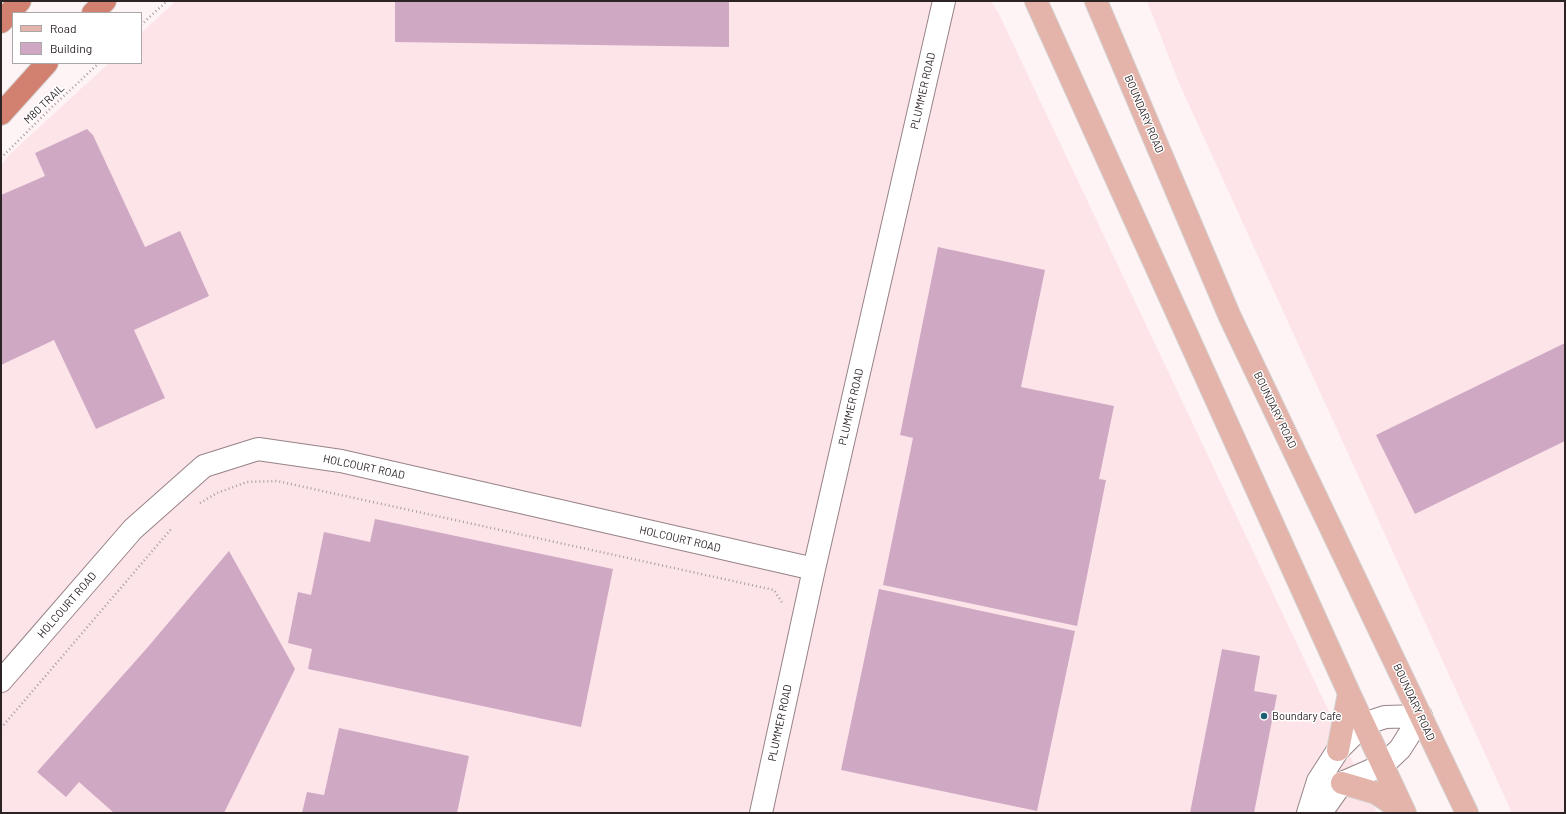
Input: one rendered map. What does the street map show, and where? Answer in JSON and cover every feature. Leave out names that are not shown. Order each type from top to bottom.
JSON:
[{"type":"highway","points":[[1,22],[20,1]]},
{"type":"highway","points":[[94,12],[104,1]]},
{"type":"highway","points":[[1,114],[46,64]]},
{"type":"main road","points":[[1036,1],[1405,813]]},
{"type":"main road","name":"BOUNDARY ROAD","points":[[1096,1],[1230,317],[1466,813]]},
{"type":"main road","points":[[1338,750],[1349,692]]},
{"type":"main road","points":[[1342,783],[1376,793],[1405,813]]},
{"type":"street","name":"PLUMMER ROAD","points":[[761,813],[814,569],[944,1]]},
{"type":"street","name":"HOLCOURT ROAD","points":[[1,681],[133,528],[204,466],[258,449],[341,461],[814,569]]},
{"type":"street","points":[[1308,813],[1318,781],[1338,750],[1364,724],[1385,717],[1421,716]]},
{"type":"street","points":[[1322,813],[1342,783],[1383,765],[1400,749],[1421,716]]},
{"type":"path","points":[[142,23],[167,1]]},
{"type":"path","name":"M80 TRAIL","points":[[1,158],[44,114],[98,64]]},
{"type":"path","points":[[195,506],[217,493],[247,482],[277,481],[774,590],[785,607]]},
{"type":"path","points":[[1,728],[176,524]]},
{"type":"shaded area","points":[[176,1],[991,1],[999,14],[1377,813],[1,813],[1,165],[10,154],[108,64],[142,64],[142,32]]},
{"type":"shaded area","points":[[1147,1],[1565,1],[1565,813],[1512,813],[1179,83]]},
{"type":"building","points":[[395,1],[729,1],[729,47],[395,42]]},
{"type":"building","points":[[87,129],[93,135],[145,247],[180,231],[209,296],[134,330],[165,398],[96,429],[54,340],[1,365],[1,195],[45,176],[35,153]]},
{"type":"building","points":[[938,247],[1045,270],[1021,387],[1114,406],[1099,479],[1106,480],[1077,626],[883,585],[913,438],[900,435]]},
{"type":"building","points":[[1565,343],[1565,441],[1415,514],[1376,435]]},
{"type":"building","points":[[375,519],[613,569],[581,727],[308,669],[312,649],[288,643],[298,592],[311,595],[324,532],[370,542]]},
{"type":"building","points":[[229,551],[295,669],[224,813],[114,813],[79,782],[66,797],[37,772],[147,648]]},
{"type":"building","points":[[879,589],[1075,631],[1037,811],[841,770]]},
{"type":"building","points":[[1222,649],[1260,656],[1254,691],[1277,695],[1254,813],[1190,813]]},
{"type":"building","points":[[339,728],[469,756],[457,813],[302,813],[307,792],[324,795]]},
{"type":"place","name":"Boundary Cafe","points":[[1264,716]]}]
